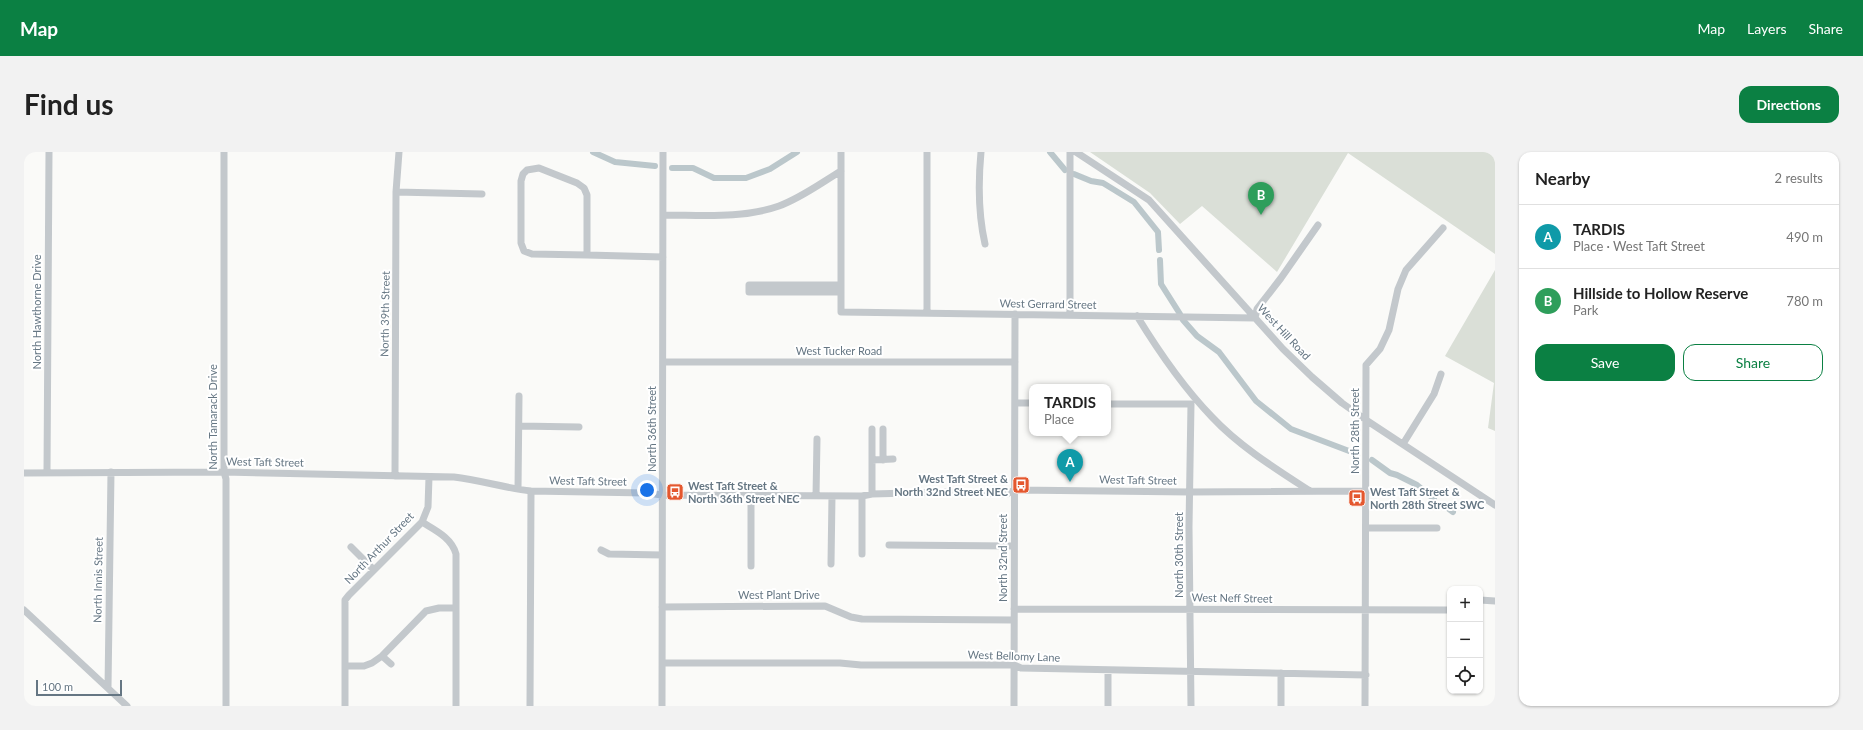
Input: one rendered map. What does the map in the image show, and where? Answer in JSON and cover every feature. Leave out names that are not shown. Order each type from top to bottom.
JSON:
[{"type":"street","name":"North Hawthorne Drive","points":[[47,472],[49,152]]},
{"type":"street","name":"North Tamarack Drive","points":[[224,152],[226,706]]},
{"type":"street","name":"North 39th Street","points":[[395,476],[396,192],[399,152]]},
{"type":"street","name":"North 36th Street","points":[[662,706],[663,152]]},
{"type":"street","points":[[841,152],[841,289]]},
{"type":"street","points":[[927,152],[927,313]]},
{"type":"street","points":[[980,152],[978,205],[985,244]]},
{"type":"street","points":[[1070,152],[1070,315]]},
{"type":"street","name":"West Hill Road","points":[[1076,152],[1149,200],[1255,318],[1312,377],[1342,403],[1495,505]]},
{"type":"street","points":[[586,255],[587,195],[584,188],[577,183],[539,168],[527,170],[522,174],[521,181],[521,243],[524,251],[532,254],[586,255],[663,256]]},
{"type":"street","points":[[663,215],[724,216],[754,213],[780,205],[797,197],[841,171]]},
{"type":"street","points":[[396,192],[482,194]]},
{"type":"street","points":[[1255,318],[1257,309],[1281,278],[1318,225]]},
{"type":"street","name":"North 28th Street","points":[[1365,706],[1367,491],[1366,365],[1380,349],[1389,330],[1398,289],[1406,270],[1442,228]]},
{"type":"street","points":[[749,284],[841,289],[749,292],[749,284]]},
{"type":"street","name":"West Gerrard Street","points":[[841,289],[841,312],[1255,318]]},
{"type":"street","name":"North 32nd Street","points":[[1014,706],[1015,314]]},
{"type":"street","points":[[1137,316],[1159,351],[1196,399],[1212,417],[1240,443],[1310,491]]},
{"type":"street","name":"West Tucker Road","points":[[663,362],[1015,362]]},
{"type":"street","points":[[1403,444],[1434,394],[1441,374]]},
{"type":"street","points":[[518,489],[519,396]]},
{"type":"street","points":[[1111,404],[1191,404],[1196,399]]},
{"type":"street","points":[[1015,403],[1029,403]]},
{"type":"street","name":"North 30th Street","points":[[1191,404],[1191,706]]},
{"type":"street","points":[[519,426],[579,427]]},
{"type":"street","points":[[872,429],[872,494]]},
{"type":"street","points":[[883,429],[883,460]]},
{"type":"street","points":[[816,496],[817,439]]},
{"type":"street","points":[[872,460],[893,459]]},
{"type":"street","name":"North Innis Street","points":[[108,688],[111,472]]},
{"type":"street","name":"West Taft Street","points":[[24,473],[224,472],[429,477],[478,480],[518,489],[646,493],[662,495],[862,496],[872,494],[947,492],[1007,494],[1014,490],[1190,492],[1367,491]]},
{"type":"street","name":"North Arthur Street","points":[[345,706],[345,600],[422,522],[428,507],[429,477]]},
{"type":"street","points":[[530,706],[531,490]]},
{"type":"street","points":[[751,496],[751,566]]},
{"type":"street","points":[[831,564],[832,496]]},
{"type":"street","points":[[862,496],[862,554]]},
{"type":"street","points":[[422,522],[446,538],[454,548],[456,554],[456,706]]},
{"type":"street","points":[[1366,528],[1437,528]]},
{"type":"street","points":[[889,546],[1014,546]]},
{"type":"street","points":[[351,547],[374,570]]},
{"type":"street","points":[[601,550],[609,554],[662,555]]},
{"type":"street","points":[[1483,600],[1495,600]]},
{"type":"street","name":"West Plant Drive","points":[[662,607],[825,606],[852,617],[862,619],[1014,620]]},
{"type":"street","points":[[345,666],[364,666],[372,663],[382,656],[426,611],[439,608],[455,608]]},
{"type":"street","name":"West Neff Street","points":[[1014,609],[1190,608],[1447,610]]},
{"type":"street","points":[[24,610],[127,706]]},
{"type":"street","points":[[382,656],[391,664]]},
{"type":"street","name":"West Bellomy Lane","points":[[662,663],[840,662],[861,665],[1014,665],[1021,668],[1366,675]]},
{"type":"street","points":[[1108,670],[1108,706]]},
{"type":"street","points":[[1281,673],[1281,706]]},
{"type":"shaded area","points":[[1090,152],[1495,152],[1495,254],[1348,153],[1277,272],[1202,206],[1180,224],[1150,193]]},
{"type":"shaded area","points":[[1495,270],[1495,431],[1488,428],[1494,383],[1445,356]]},
{"type":"waterway","points":[[593,152],[615,162],[655,166]]},
{"type":"waterway","points":[[672,168],[693,168],[714,178],[746,178],[770,169],[797,152]]},
{"type":"waterway","points":[[1050,152],[1065,170]]},
{"type":"waterway","points":[[1074,174],[1091,181],[1103,183],[1134,202],[1158,232],[1159,250]]},
{"type":"waterway","points":[[1160,260],[1161,284],[1180,314]]},
{"type":"waterway","points":[[1183,320],[1197,336],[1219,352],[1256,401],[1291,429],[1357,454]]},
{"type":"waterway","points":[[1372,460],[1390,473],[1417,485],[1434,499]]},
{"type":"waterway","points":[[1449,509],[1453,512]]},
{"type":"place","name":"Hillside to Hollow Reserve","points":[[1261,215]]},
{"type":"place","name":"TARDIS","points":[[1070,482]]},
{"type":"place","name":"West Taft Street & North 32nd Street NEC","points":[[1021,485]]},
{"type":"place","name":"West Taft Street & North 36th Street NEC","points":[[675,492]]},
{"type":"place","name":"West Taft Street & North 28th Street SWC","points":[[1357,498]]}]
